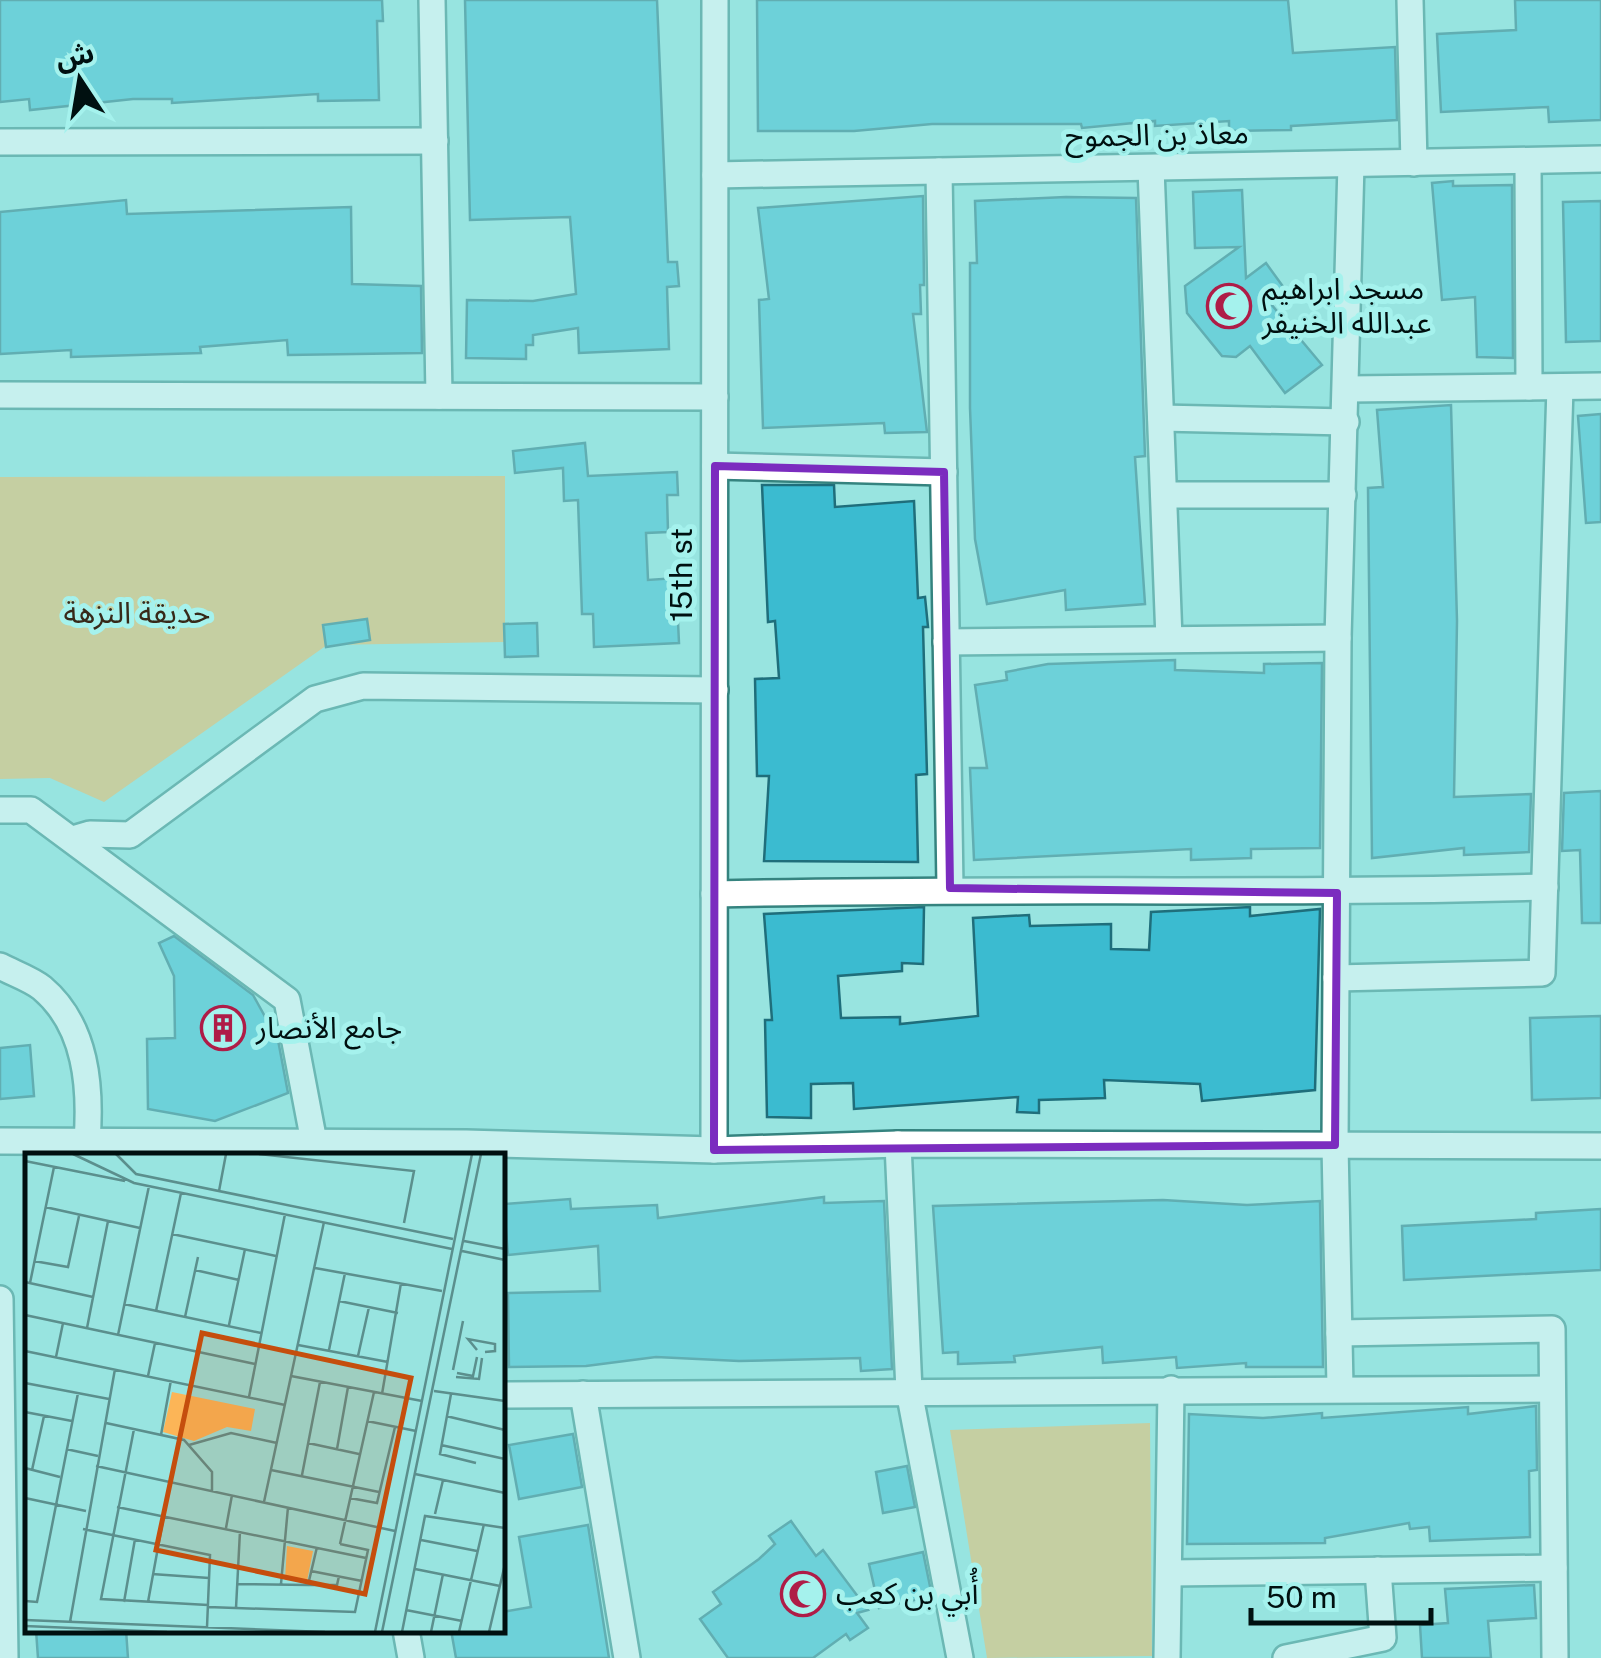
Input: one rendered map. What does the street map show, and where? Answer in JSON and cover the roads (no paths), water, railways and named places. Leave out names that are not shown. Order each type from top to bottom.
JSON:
[{"type":"street","points":[[432,0],[439,396]]},
{"type":"street","name":"15th st","points":[[714,1150],[715,0]]},
{"type":"street","points":[[1410,0],[1414,164]]},
{"type":"street","points":[[0,142],[435,141]]},
{"type":"street","name":"معاذ بن الجموح","points":[[715,175],[1601,159]]},
{"type":"street","points":[[1528,161],[1528,387]]},
{"type":"street","points":[[1340,1387],[1335,1146],[1338,638],[1352,164]]},
{"type":"street","points":[[1152,168],[1169,639]]},
{"type":"street","points":[[939,171],[950,888]]},
{"type":"street","points":[[1348,390],[1601,386]]},
{"type":"street","points":[[1336,978],[1542,973],[1560,387]]},
{"type":"street","points":[[0,395],[714,397]]},
{"type":"street","points":[[1160,418],[1346,422]]},
{"type":"street","points":[[714,466],[944,472]]},
{"type":"street","points":[[1164,495],[1343,496]]},
{"type":"street","points":[[946,642],[1338,638]]},
{"type":"street","points":[[73,839],[130,835],[315,698],[363,686],[714,690]]},
{"type":"street","points":[[0,810],[31,810],[287,1000],[314,1142]]},
{"type":"street","points":[[714,894],[950,888],[1337,893],[1545,887]]},
{"type":"street","points":[[0,966],[43,989],[70,1027],[86,1061],[90,1097],[87,1141]]},
{"type":"street","points":[[0,1141],[714,1150],[898,1144],[1601,1146]]},
{"type":"street","points":[[898,1144],[909,1391],[960,1658]]},
{"type":"street","points":[[0,1298],[10,1397],[11,1611],[5,1658]]},
{"type":"street","points":[[1339,1332],[1552,1328],[1555,1658]]},
{"type":"street","points":[[505,1395],[1340,1387],[1552,1389]]},
{"type":"street","points":[[1168,1658],[1171,1388]]},
{"type":"street","points":[[583,1394],[626,1658]]},
{"type":"street","points":[[1169,1573],[1554,1568]]},
{"type":"street","points":[[1286,1658],[1383,1638],[1378,1570]]},
{"type":"street","points":[[406,1633],[410,1658]]},
{"type":"place","name":"مسجد ابراهيم عبدالله الخنيفر","points":[[1229,306]]},
{"type":"place","name":"جامع الأنصار","points":[[223,1028]]},
{"type":"place","name":"أُبي بن كعب","points":[[803,1594]]},
{"type":"park label","name":"حديقة النزهة","points":[[137,613]]}]
